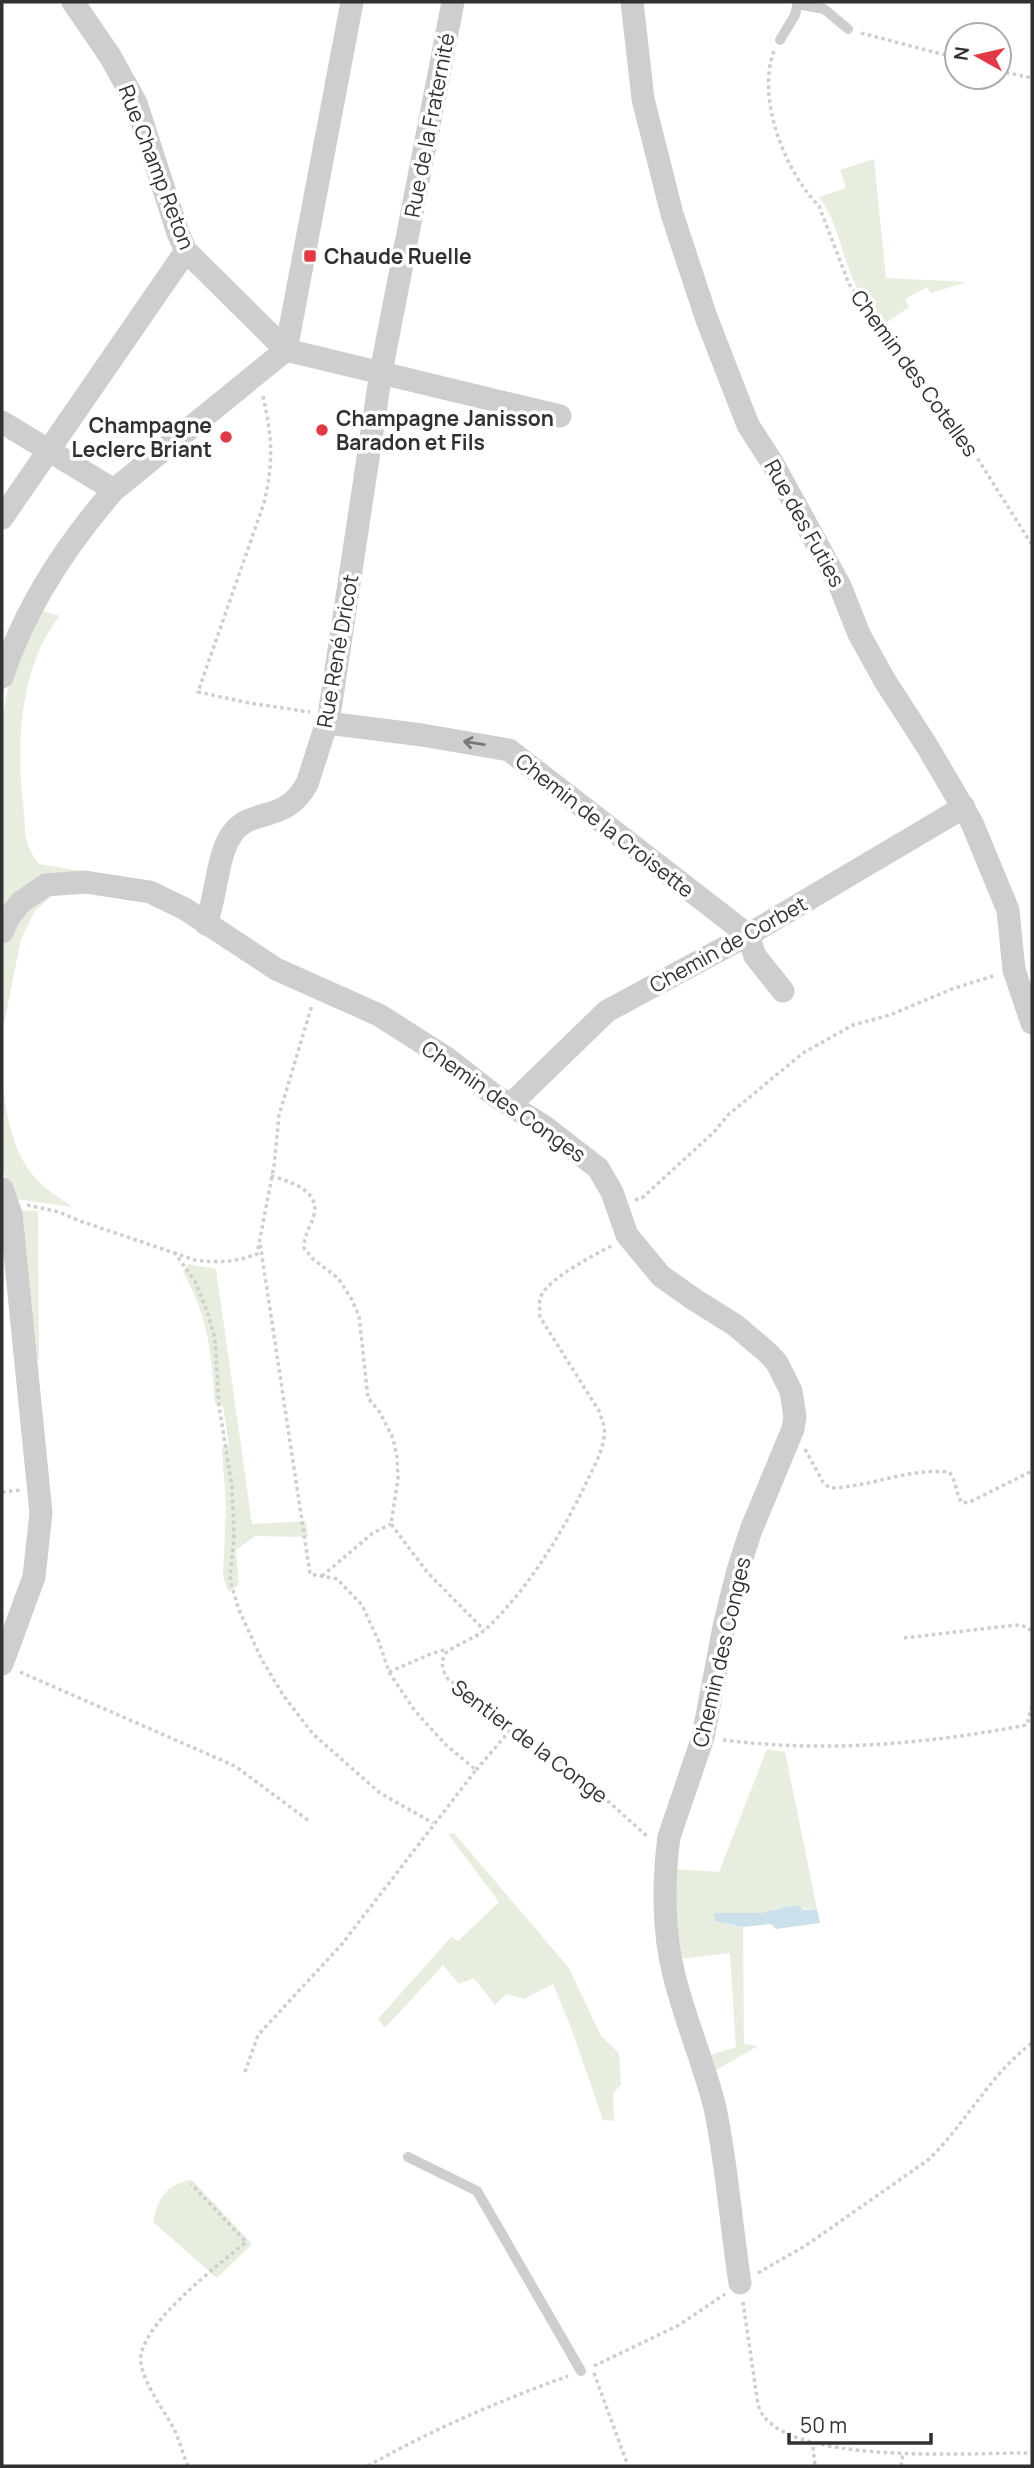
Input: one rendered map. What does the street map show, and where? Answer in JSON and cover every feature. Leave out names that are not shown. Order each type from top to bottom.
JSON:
[{"type":"street","name":"Rue Champ Reton","points":[[73,2],[110,56],[136,103],[186,251],[286,349]]},
{"type":"street","points":[[2,677],[19,635],[66,550],[114,490],[286,349],[352,2]]},
{"type":"street","name":"Rue de la Fraternité","points":[[381,372],[453,2]]},
{"type":"street","name":"Rue des Futies","points":[[632,2],[643,99],[672,214],[706,317],[748,425],[773,464],[840,586],[859,634],[885,681],[964,807],[1008,910],[1014,970],[1032,1023]]},
{"type":"street","points":[[2,518],[186,251]]},
{"type":"street","points":[[286,349],[560,416]]},
{"type":"street","name":"Rue René Dricot","points":[[206,924],[225,850],[232,834],[248,820],[278,813],[302,793],[328,720],[381,372]]},
{"type":"street","points":[[2,422],[114,490]]},
{"type":"street","name":"Chemin de la Croisette","points":[[328,720],[509,750],[748,934]]},
{"type":"street","name":"Chemin de Corbet","points":[[511,1104],[607,1011],[748,934],[964,807]]},
{"type":"street","name":"Chemin des Conges","points":[[2,932],[9,917],[21,902],[46,885],[85,882],[150,892],[174,903],[276,969],[379,1015],[448,1059],[598,1168],[612,1192],[627,1236],[662,1276],[735,1325],[768,1353],[786,1378],[794,1404],[792,1435],[763,1500],[738,1570],[703,1737],[674,1822],[667,1853],[666,1920],[669,1949],[679,1994],[715,2111],[740,2283]]},
{"type":"street","points":[[748,934],[755,956],[783,991]]},
{"type":"street","points":[[2,1664],[34,1577],[41,1513],[11,1214],[5,1197]]},
{"type":"lane","points":[[780,40],[790,26],[798,3],[824,9],[848,29]]},
{"type":"lane","points":[[408,2157],[477,2191],[587,2369]]},
{"type":"path","points":[[848,29],[943,54]]},
{"type":"path","name":"Chemin des Cotelles","points":[[780,40],[772,55],[767,90],[775,127],[810,197],[819,206],[849,284],[954,421],[1032,545]]},
{"type":"path","points":[[1013,74],[1032,78]]},
{"type":"path","points":[[258,373],[271,435],[271,474],[264,503],[198,692],[328,720]]},
{"type":"path","points":[[617,1205],[642,1198],[714,1132],[728,1115],[803,1053],[853,1025],[890,1015],[952,989],[1014,970]]},
{"type":"path","points":[[5,1197],[59,1212],[195,1259],[215,1262],[245,1259],[257,1254],[279,1115],[318,986]]},
{"type":"path","points":[[271,1176],[301,1187],[312,1199],[315,1214],[307,1228],[304,1248],[313,1259],[338,1278],[359,1316],[368,1398],[379,1411],[393,1438],[397,1457],[398,1479],[391,1524],[426,1572],[484,1631]]},
{"type":"path","name":"Sentier de la Conge","points":[[389,1672],[433,1653],[466,1643],[484,1631],[527,1581],[568,1520],[601,1451],[605,1437],[604,1425],[599,1411],[540,1317],[539,1301],[542,1293],[557,1280],[627,1236]]},
{"type":"path","points":[[260,1243],[310,1574],[337,1579],[362,1605],[389,1672],[415,1711],[446,1744],[476,1769]]},
{"type":"path","points":[[174,1252],[195,1281],[215,1339],[219,1406],[232,1487],[234,1536],[230,1580],[239,1610],[276,1683],[313,1734],[380,1793],[434,1824]]},
{"type":"path","points":[[792,1435],[808,1453],[824,1484],[831,1488],[939,1471],[949,1472],[955,1479],[957,1495],[962,1503],[970,1502],[1032,1471]]},
{"type":"path","points":[[322,1576],[373,1533],[391,1524]]},
{"type":"path","points":[[904,1638],[1016,1625],[1028,1627],[1032,1633]]},
{"type":"path","name":"Sentier de la Conge","points":[[450,1649],[442,1665],[448,1679],[573,1770],[667,1853]]},
{"type":"path","points":[[2,1664],[235,1766],[309,1821]]},
{"type":"path","points":[[703,1737],[771,1746],[828,1748],[940,1739],[1027,1725],[1032,1705]]},
{"type":"path","points":[[245,2073],[258,2035],[342,1944],[476,1769],[513,1727]]},
{"type":"path","points":[[188,2466],[176,2433],[141,2364],[141,2349],[167,2310],[246,2242],[191,2185]]},
{"type":"path","points":[[740,2283],[758,2405],[765,2421],[777,2430],[820,2444],[903,2454],[1032,2453]]},
{"type":"path","points":[[587,2369],[628,2466]]},
{"type":"path","points":[[813,2447],[815,2466]]},
{"type":"path","points":[[901,2466],[903,2454]]},
{"type":"shaded area","points":[[874,159],[886,278],[967,282],[931,293],[927,287],[905,299],[909,307],[886,323],[856,285],[835,226],[819,197],[846,188],[840,170]]},
{"type":"shaded area","points":[[41,610],[60,616],[46,636],[36,659],[23,710],[20,763],[26,838],[39,864],[87,872],[2,920],[2,718],[11,675]]},
{"type":"shaded area","points":[[49,892],[52,896],[35,911],[21,939],[2,1034],[2,945],[20,913]]},
{"type":"shaded area","points":[[2,1075],[9,1121],[25,1164],[40,1183],[73,1207],[15,1199],[2,1169]]},
{"type":"shaded area","points":[[21,1210],[38,1211],[39,1359],[31,1361]]},
{"type":"shaded area","points":[[188,1264],[216,1269],[252,1524],[306,1521],[308,1537],[255,1536],[236,1550],[239,1585],[228,1592],[223,1575],[226,1507],[222,1448],[229,1445],[223,1406],[215,1404],[210,1352],[203,1320],[183,1272]]},
{"type":"shaded area","points":[[767,1749],[785,1752],[817,1909],[781,1908],[760,1913],[714,1913],[715,1921],[743,1927],[744,2044],[758,2046],[711,2073],[707,2056],[736,2047],[730,1953],[679,1959],[674,1869],[719,1872]]},
{"type":"shaded area","points":[[454,1833],[569,1968],[601,2036],[619,2053],[621,2084],[613,2094],[614,2121],[603,2120],[553,1984],[524,1999],[506,1994],[495,2005],[474,1978],[459,1984],[443,1965],[385,2028],[378,2019],[451,1937],[458,1941],[499,1902],[448,1834]]},
{"type":"shaded area","points":[[192,2180],[252,2244],[217,2278],[153,2222],[165,2194],[176,2185]]},
{"type":"water","points":[[797,1905],[803,1910],[817,1909],[820,1923],[776,1929],[771,1924],[743,1927],[715,1921],[714,1913],[760,1913]]},
{"type":"place","name":"Chaude Ruelle","points":[[310,256]]},
{"type":"place","name":"Champagne Janisson Baradon et Fils","points":[[322,430]]},
{"type":"place","name":"Champagne Leclerc Briant","points":[[226,437]]}]
